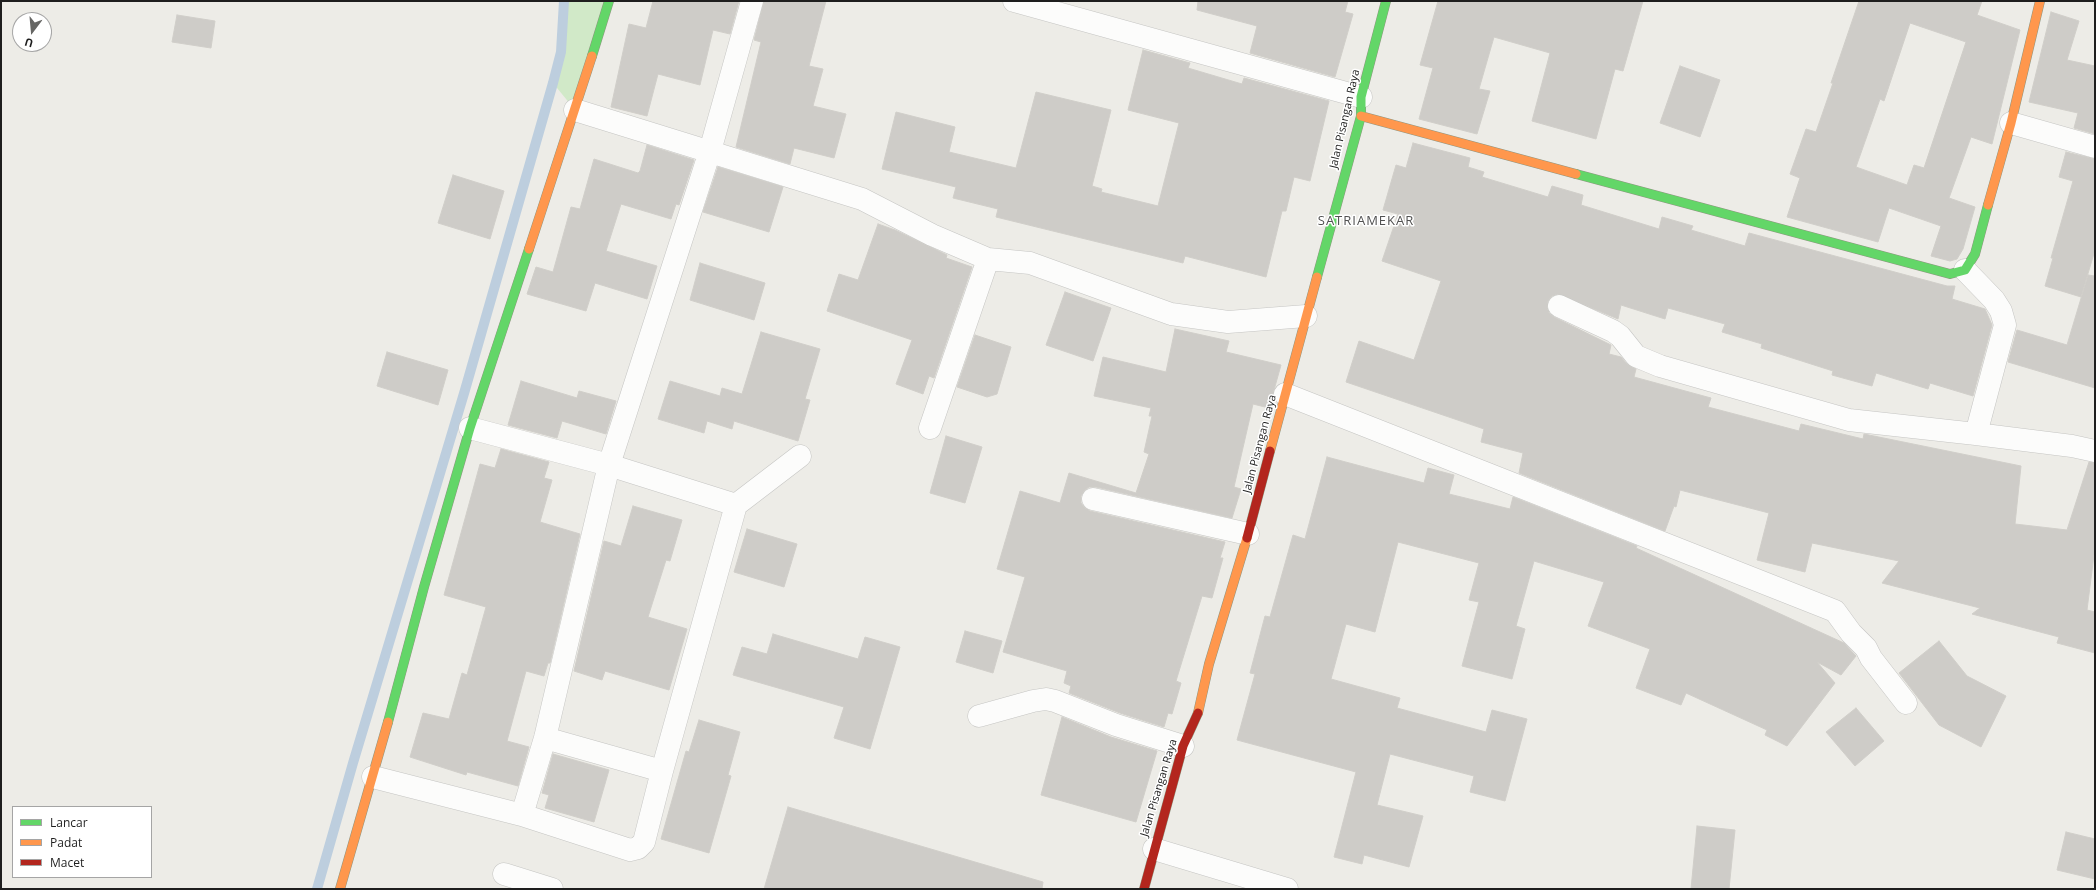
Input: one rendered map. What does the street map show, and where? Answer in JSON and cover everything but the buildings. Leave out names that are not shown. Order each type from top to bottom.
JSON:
[{"type":"street","points":[[340,889],[373,777],[424,587],[470,428],[575,110],[609,1]]},
{"type":"street","points":[[522,815],[545,738],[609,465],[710,151],[752,1]]},
{"type":"street","points":[[1014,1],[1361,107],[1950,274],[1965,270],[1975,254],[1980,239],[2012,123],[2040,1]]},
{"type":"street","name":"Jalan Pisangan Raya","points":[[1144,889],[1183,746],[1198,715],[1209,664],[1248,534],[1361,107],[1386,1]]},
{"type":"street","points":[[575,110],[862,199],[932,235],[988,259],[1030,263],[1171,314],[1228,322],[1306,316]]},
{"type":"street","points":[[2012,123],[2095,147]]},
{"type":"street","points":[[930,428],[988,259]]},
{"type":"street","points":[[1965,270],[1994,300],[2001,311],[2005,325],[1976,434]]},
{"type":"street","points":[[1559,306],[1613,331],[1620,336],[1636,356],[1660,366],[1849,420],[2072,446],[2095,452]]},
{"type":"street","points":[[1285,394],[1835,611],[1851,633],[1866,648],[1906,703]]},
{"type":"street","points":[[470,428],[609,465],[736,505]]},
{"type":"street","points":[[373,777],[522,815],[630,850],[638,848],[644,842],[662,771],[736,505],[800,456]]},
{"type":"street","points":[[1093,499],[1248,534]]},
{"type":"street","points":[[979,716],[1033,701],[1051,700],[1116,724],[1183,746]]},
{"type":"street","points":[[545,738],[662,771]]},
{"type":"street","points":[[1154,849],[1287,889]]},
{"type":"street","points":[[504,874],[552,889]]},
{"type":"green space","points":[[564,1],[609,1],[575,110],[553,83],[561,52]]},
{"type":"waterway","points":[[317,889],[353,763],[465,390],[553,83],[561,52],[564,1]]},
{"type":"traffic: fast","points":[[592,56],[609,1]]},
{"type":"traffic: fast","points":[[1317,277],[1361,116],[1361,97],[1386,1]]},
{"type":"traffic: fast","points":[[1576,174],[1950,274],[1965,270],[1975,254],[1988,205]]},
{"type":"traffic: fast","points":[[388,722],[424,587],[470,428],[529,249]]},
{"type":"traffic: slow","points":[[1988,205],[2011,123],[2040,1]]},
{"type":"traffic: slow","points":[[529,249],[592,56]]},
{"type":"traffic: slow","points":[[1361,116],[1576,174]]},
{"type":"traffic: slow","points":[[1270,451],[1317,277]]},
{"type":"traffic: slow","points":[[1198,713],[1209,664],[1247,538]]},
{"type":"traffic: slow","points":[[340,889],[388,722]]},
{"type":"traffic: jam","points":[[1247,538],[1270,451]]},
{"type":"traffic: jam","points":[[1144,889],[1183,746],[1198,713]]},
{"type":"district","name":"SATRIAMEKAR","points":[[1366,221]]}]
